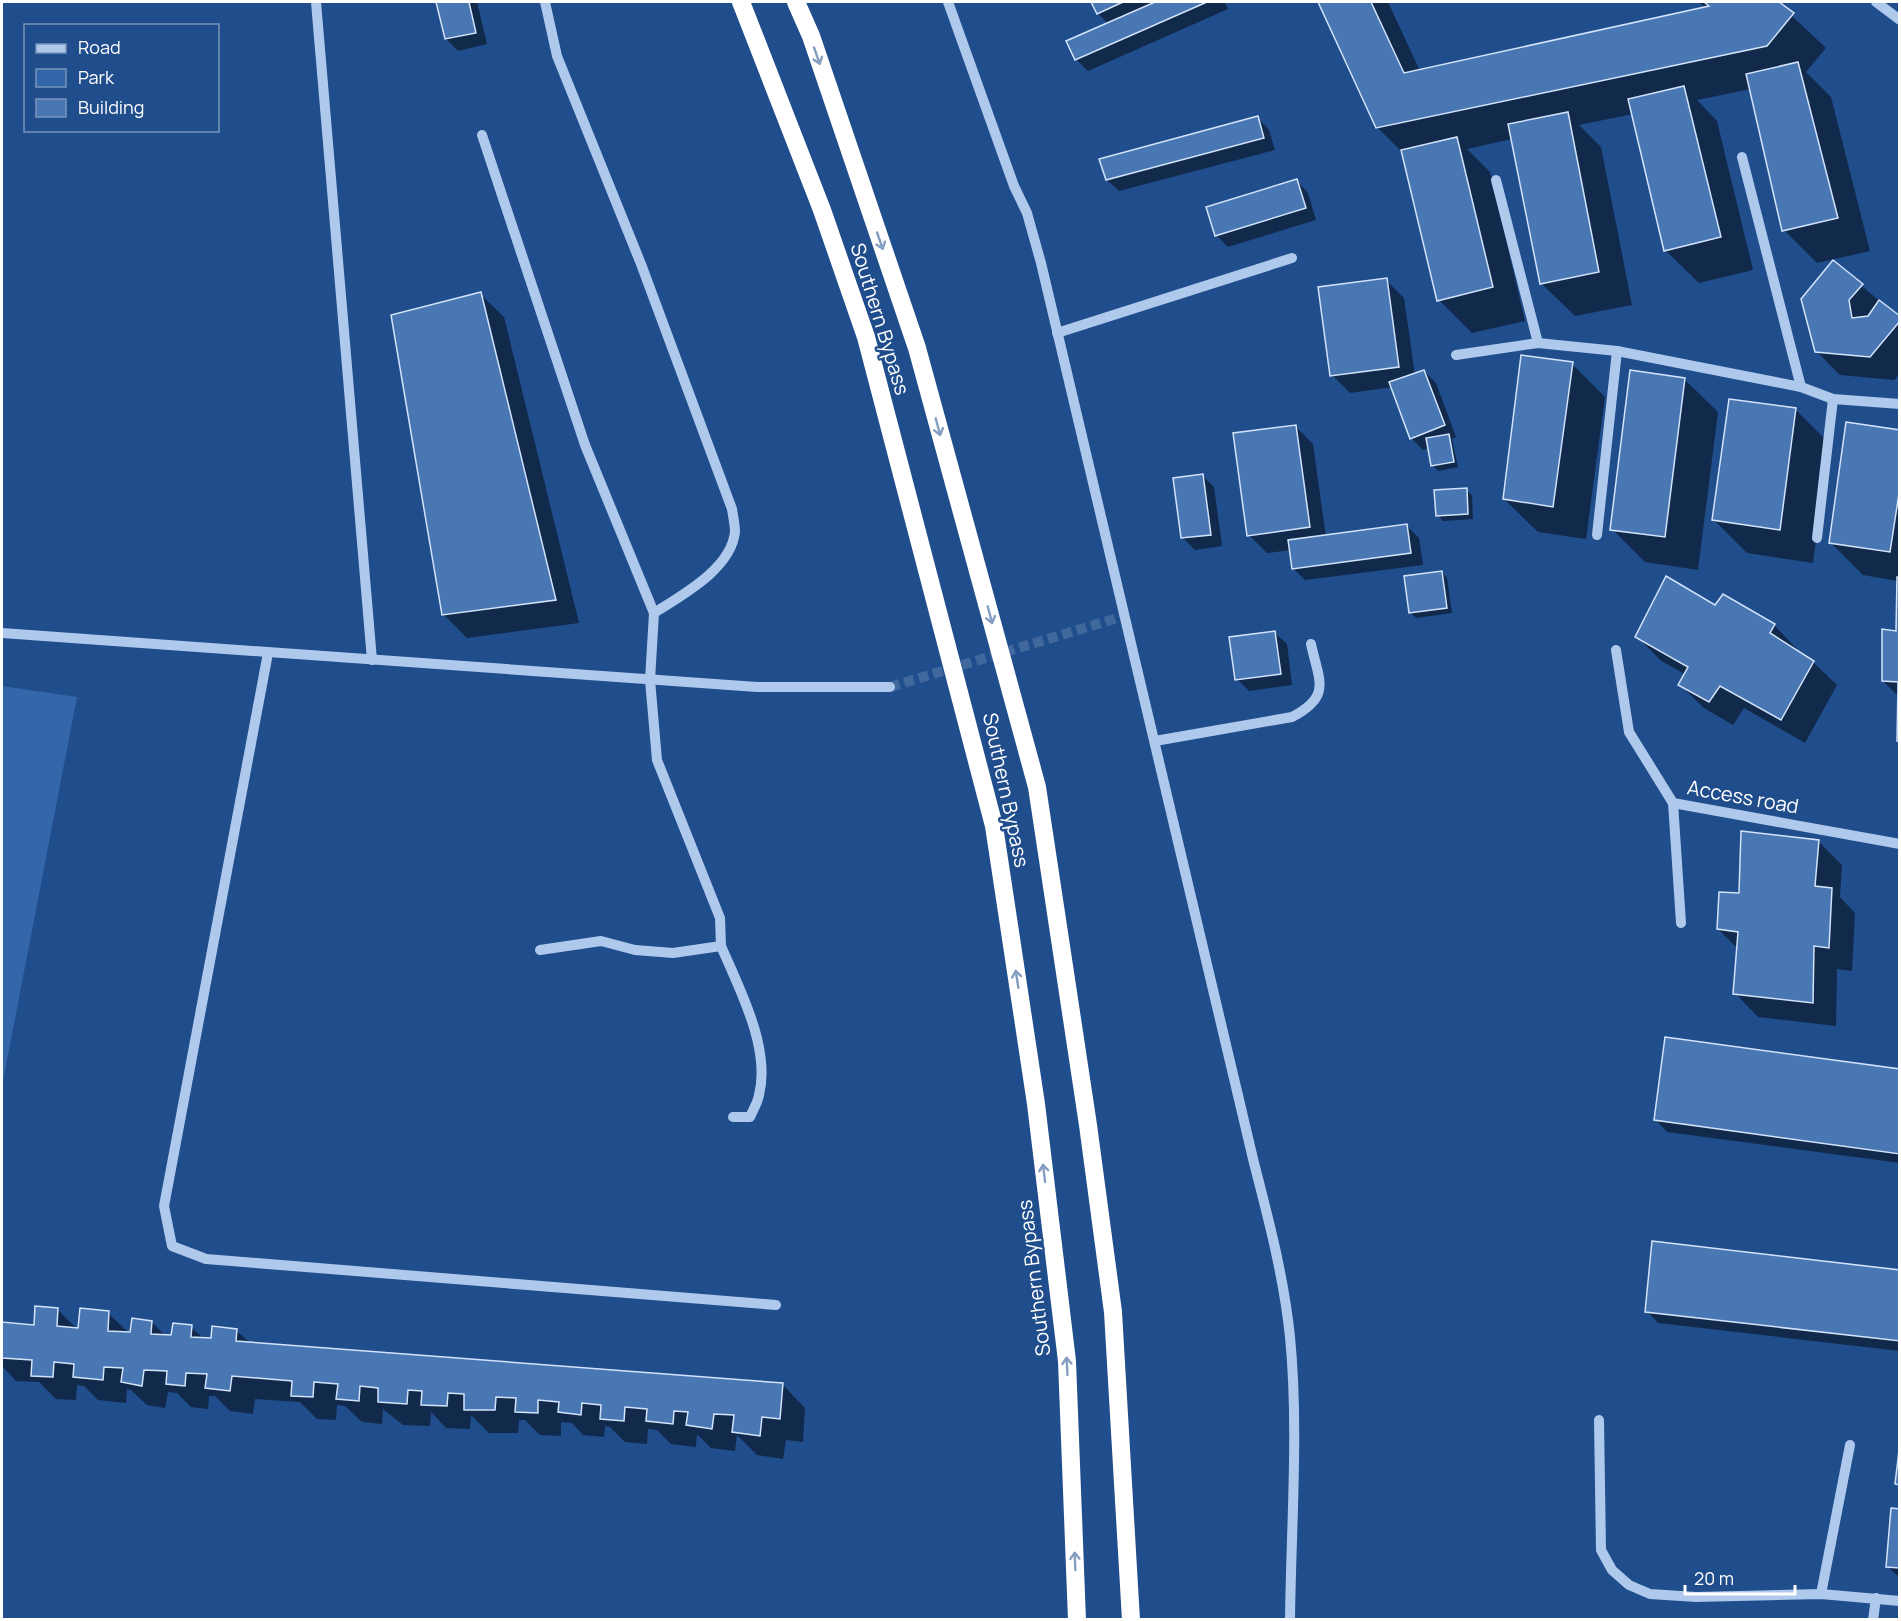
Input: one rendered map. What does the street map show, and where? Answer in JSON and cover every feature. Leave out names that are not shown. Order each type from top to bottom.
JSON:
[{"type":"highway","name":"Southern Bypass","points":[[741,2],[822,210],[866,337],[994,826],[1036,1104],[1067,1361],[1077,1620]]},
{"type":"highway","name":"Southern Bypass","points":[[796,2],[811,36],[917,348],[1037,787],[1089,1125],[1113,1312],[1131,1620]]},
{"type":"street","points":[[316,2],[372,660]]},
{"type":"street","points":[[545,2],[557,56],[641,264],[732,509],[735,532],[725,557],[692,587],[654,613]]},
{"type":"street","points":[[948,2],[1014,186],[1027,213],[1284,1288],[1293,1391],[1290,1620]]},
{"type":"street","points":[[1875,2],[1899,20]]},
{"type":"street","points":[[482,135],[585,445],[654,613],[650,680],[657,760],[720,918],[721,946],[755,1027],[760,1054],[760,1094],[750,1117],[733,1117]]},
{"type":"street","points":[[1742,157],[1801,387]]},
{"type":"street","points":[[1496,180],[1538,343]]},
{"type":"street","points":[[1057,333],[1292,258]]},
{"type":"street","points":[[1456,355],[1538,343],[1617,351],[1801,387],[1833,399],[1899,404]]},
{"type":"street","points":[[1597,535],[1617,351]]},
{"type":"street","points":[[1817,538],[1833,399]]},
{"type":"street","points":[[2,633],[790,689],[890,687]]},
{"type":"street","points":[[1155,741],[1292,717],[1309,708],[1316,701],[1321,688],[1311,644]]},
{"type":"street","name":"Access road","points":[[1616,650],[1629,732],[1673,803],[1899,843]]},
{"type":"street","points":[[268,653],[164,1206],[172,1246],[206,1259],[776,1305]]},
{"type":"street","points":[[1673,803],[1681,923]]},
{"type":"street","points":[[540,950],[602,941],[635,950],[673,953],[721,946]]},
{"type":"street","points":[[1599,1420],[1601,1550],[1612,1570],[1629,1585],[1650,1594],[1696,1597],[1821,1594],[1899,1601]]},
{"type":"street","points":[[1821,1594],[1850,1445]]},
{"type":"street","points":[[1873,1620],[1876,1598]]},
{"type":"green space","points":[[2,686],[77,697],[2,1086]]},
{"type":"building","points":[[436,2],[469,2],[476,33],[445,39]]},
{"type":"building","points":[[1091,2],[1123,2],[1097,14]]},
{"type":"building","points":[[1155,2],[1207,2],[1075,60],[1066,41]]},
{"type":"building","points":[[1318,2],[1371,2],[1404,73],[1709,6],[1704,2],[1779,2],[1794,13],[1767,46],[1376,128]]},
{"type":"building","points":[[1798,62],[1838,218],[1782,231],[1746,74]]},
{"type":"building","points":[[1684,86],[1721,237],[1664,251],[1628,99]]},
{"type":"building","points":[[1568,112],[1599,272],[1540,284],[1508,124]]},
{"type":"building","points":[[1258,116],[1264,138],[1106,180],[1099,159]]},
{"type":"building","points":[[1457,137],[1493,287],[1437,301],[1401,150]]},
{"type":"building","points":[[1297,179],[1306,208],[1215,236],[1206,207]]},
{"type":"building","points":[[1833,260],[1863,284],[1849,300],[1852,318],[1868,316],[1879,300],[1900,316],[1900,321],[1870,357],[1815,352],[1801,299]]},
{"type":"building","points":[[1387,278],[1399,367],[1330,376],[1318,287]]},
{"type":"building","points":[[481,292],[556,600],[442,615],[391,315]]},
{"type":"building","points":[[1521,355],[1573,362],[1553,507],[1503,499]]},
{"type":"building","points":[[1424,370],[1445,425],[1410,439],[1389,382]]},
{"type":"building","points":[[1630,370],[1685,378],[1665,537],[1610,530]]},
{"type":"building","points":[[1729,399],[1796,408],[1780,530],[1712,520]]},
{"type":"building","points":[[1846,422],[1900,430],[1900,487],[1890,552],[1829,543]]},
{"type":"building","points":[[1296,425],[1310,527],[1247,536],[1233,433]]},
{"type":"building","points":[[1449,434],[1454,462],[1431,466],[1426,438]]},
{"type":"building","points":[[1203,474],[1211,535],[1181,538],[1173,478]]},
{"type":"building","points":[[1467,488],[1468,514],[1436,516],[1434,490]]},
{"type":"building","points":[[1407,524],[1411,553],[1292,569],[1288,540]]},
{"type":"building","points":[[1442,571],[1447,608],[1409,613],[1404,576]]},
{"type":"building","points":[[1666,576],[1715,605],[1723,594],[1775,624],[1770,633],[1814,661],[1781,720],[1720,686],[1709,702],[1678,685],[1688,667],[1635,637]]},
{"type":"building","points":[[1897,577],[1900,577],[1900,742],[1897,741],[1898,682],[1882,681],[1882,629],[1896,631]]},
{"type":"building","points":[[1275,631],[1281,674],[1235,680],[1229,637]]},
{"type":"building","points":[[1741,831],[1819,840],[1815,886],[1832,888],[1829,948],[1814,946],[1813,1003],[1733,994],[1738,932],[1717,929],[1719,892],[1739,893]]},
{"type":"building","points":[[1665,1037],[1900,1069],[1900,1154],[1654,1120]]},
{"type":"building","points":[[1652,1241],[1900,1270],[1900,1341],[1645,1312]]},
{"type":"building","points":[[35,1306],[58,1308],[57,1326],[78,1328],[80,1308],[109,1311],[108,1331],[130,1332],[132,1318],[152,1321],[151,1334],[171,1335],[173,1323],[192,1325],[191,1337],[211,1338],[212,1326],[237,1329],[236,1341],[783,1383],[780,1419],[762,1417],[760,1436],[732,1432],[734,1415],[714,1414],[712,1429],[686,1425],[688,1412],[674,1411],[673,1424],[646,1421],[647,1409],[625,1407],[624,1421],[600,1419],[601,1405],[582,1403],[581,1415],[558,1412],[559,1402],[538,1400],[538,1413],[515,1412],[516,1398],[496,1397],[495,1410],[464,1410],[464,1394],[448,1393],[447,1406],[421,1405],[422,1391],[408,1390],[407,1404],[378,1402],[378,1388],[360,1386],[359,1401],[336,1399],[338,1384],[314,1382],[313,1397],[291,1396],[292,1381],[232,1376],[230,1391],[205,1388],[207,1374],[186,1373],[185,1386],[166,1384],[167,1371],[144,1370],[142,1386],[121,1382],[123,1368],[104,1367],[103,1380],[73,1377],[74,1364],[54,1362],[53,1377],[31,1376],[32,1360],[2,1358],[2,1322],[34,1325]]},
{"type":"building","points":[[1900,1442],[1900,1485],[1895,1484]]},
{"type":"building","points":[[1891,1508],[1900,1509],[1900,1568],[1886,1567]]},
{"type":"tunnel","points":[[890,687],[1124,616]]}]
